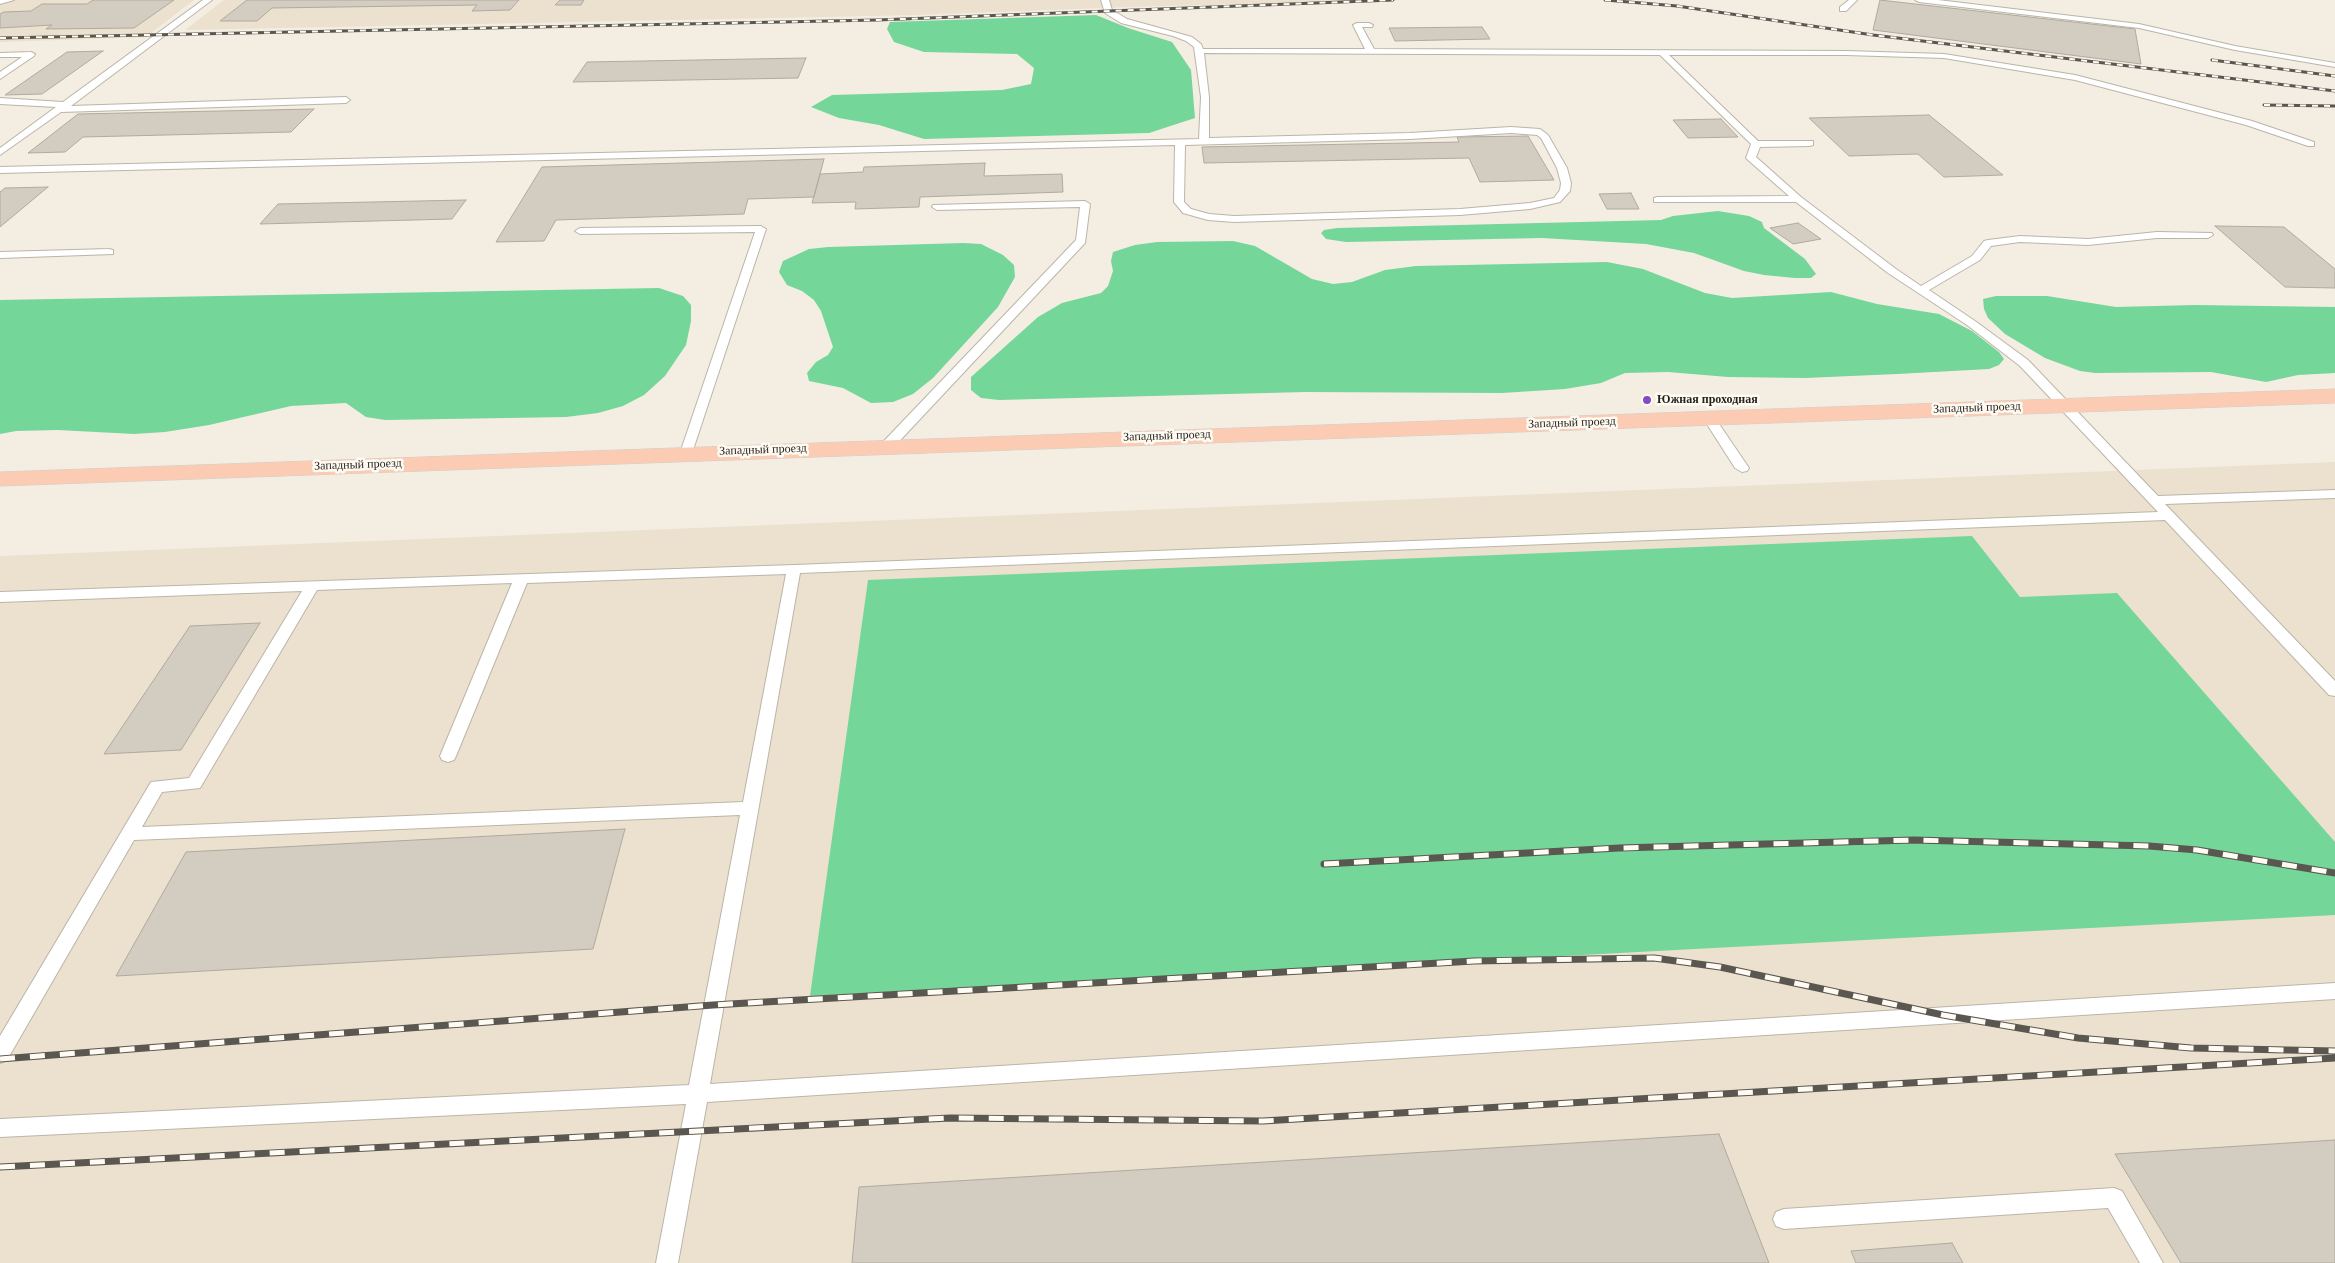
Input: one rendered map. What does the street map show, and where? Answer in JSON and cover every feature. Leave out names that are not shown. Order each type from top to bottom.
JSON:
[{"type":"main road","name":"Западный проезд","points":[[0,479],[686,453],[2335,396]]},
{"type":"lane","points":[[0,2],[10,0]]},
{"type":"lane","points":[[0,152],[208,0]]},
{"type":"lane","points":[[1105,0],[1108,11],[1124,21],[1189,39],[1198,46],[1205,96],[1204,141]]},
{"type":"lane","points":[[1843,9],[1854,0]]},
{"type":"lane","points":[[1918,0],[2139,26],[2235,48],[2335,65]]},
{"type":"lane","points":[[1369,25],[1357,25],[1370,50]]},
{"type":"lane","points":[[1199,51],[1370,50],[1663,54],[1898,53],[1994,63],[2075,78],[2182,104],[2249,123],[2310,144]]},
{"type":"lane","points":[[0,55],[31,54],[0,76]]},
{"type":"lane","points":[[1663,54],[1756,144],[1810,143]]},
{"type":"lane","points":[[0,101],[64,107],[346,100]]},
{"type":"lane","points":[[0,170],[1410,136],[1530,130],[1540,132],[1544,137],[1562,168],[1566,183],[1565,191],[1557,200],[1530,206],[1460,212],[1234,219],[1208,217],[1187,211],[1179,202],[1180,142]]},
{"type":"lane","points":[[1756,144],[1751,158],[1798,199],[1920,291],[2024,363],[2167,516],[2335,691]]},
{"type":"lane","points":[[1657,200],[1798,199]]},
{"type":"lane","points":[[887,446],[1081,241],[1085,204],[937,207]]},
{"type":"lane","points":[[580,231],[761,229],[686,453]]},
{"type":"lane","points":[[1920,291],[1976,258],[1988,243],[2020,239],[2088,242],[2157,235],[2208,235]]},
{"type":"lane","points":[[0,255],[109,252]]},
{"type":"lane","points":[[1709,418],[1742,468]]},
{"type":"lane","points":[[2152,500],[2335,494]]},
{"type":"lane","points":[[0,597],[794,569],[2167,516]]},
{"type":"lane","points":[[667,1263],[794,569]]},
{"type":"lane","points":[[448,756],[521,579]]},
{"type":"lane","points":[[0,1054],[157,786],[194,784],[312,586]]},
{"type":"lane","points":[[129,834],[750,808]]},
{"type":"lane","points":[[0,1128],[697,1094],[2335,991]]},
{"type":"lane","points":[[1784,1219],[2114,1198],[2152,1263]]},
{"type":"shaded area","points":[[0,0],[194,0],[146,37],[0,42]]},
{"type":"shaded area","points":[[224,0],[1392,0],[920,15],[185,30]]},
{"type":"shaded area","points":[[2335,462],[2335,1263],[0,1263],[0,556]]},
{"type":"green space","points":[[1096,15],[1128,28],[1172,42],[1191,70],[1195,118],[1149,133],[924,139],[879,125],[839,118],[811,107],[832,95],[1002,90],[1031,84],[1034,68],[1017,54],[924,52],[894,42],[887,29],[890,22]]},
{"type":"green space","points":[[1718,211],[1749,216],[1762,222],[1764,228],[1805,259],[1816,274],[1811,278],[1764,275],[1744,271],[1694,253],[1646,244],[1542,238],[1346,242],[1326,239],[1321,233],[1324,230],[1337,228],[1661,220],[1673,216]]},
{"type":"green space","points":[[1233,241],[1255,246],[1312,279],[1333,284],[1352,282],[1385,270],[1416,266],[1607,262],[1643,269],[1705,293],[1732,298],[1831,292],[1877,304],[1939,314],[1972,331],[1999,352],[2004,359],[1999,365],[1989,369],[1805,378],[1728,377],[1668,372],[1625,373],[1601,383],[1565,389],[1502,393],[1305,392],[999,400],[981,398],[971,390],[971,377],[1038,317],[1062,303],[1101,293],[1108,286],[1113,271],[1111,261],[1113,252],[1135,245],[1157,242]]},
{"type":"green space","points":[[981,244],[1003,255],[1014,265],[1015,277],[998,307],[933,378],[913,394],[893,402],[871,403],[843,388],[809,381],[807,373],[816,362],[828,355],[833,347],[821,311],[814,300],[802,291],[787,285],[779,272],[783,261],[809,249],[828,247]]},
{"type":"green space","points":[[659,288],[683,296],[691,305],[691,321],[686,345],[665,376],[644,395],[623,406],[598,413],[566,417],[385,420],[366,417],[346,403],[291,406],[209,425],[165,432],[134,434],[58,430],[16,431],[0,434],[0,300]]},
{"type":"green space","points":[[1996,296],[2047,296],[2116,307],[2195,305],[2335,307],[2335,373],[2298,375],[2266,382],[2211,372],[2095,373],[2080,371],[2045,358],[2005,334],[1988,318],[1984,309],[1983,299]]},
{"type":"green space","points":[[1972,536],[2020,597],[2117,593],[2335,842],[2335,915],[810,996],[868,580]]},
{"type":"building","points":[[93,0],[174,0],[134,28],[46,29],[52,25],[0,28],[0,14],[4,12],[31,11],[42,4],[87,4]]},
{"type":"building","points":[[247,0],[519,0],[510,10],[472,11],[477,5],[272,8],[257,21],[220,21]]},
{"type":"building","points":[[560,0],[584,0],[581,5],[555,5]]},
{"type":"building","points":[[1880,0],[2135,29],[2141,64],[1873,30]]},
{"type":"building","points":[[1482,27],[1490,39],[1395,41],[1389,28]]},
{"type":"building","points":[[103,51],[42,94],[5,95],[67,52]]},
{"type":"building","points":[[806,58],[798,78],[573,82],[587,62]]},
{"type":"building","points":[[314,109],[291,132],[83,137],[65,152],[28,153],[78,114]]},
{"type":"building","points":[[1929,115],[2003,175],[1944,177],[1918,154],[1849,156],[1809,118]]},
{"type":"building","points":[[1721,119],[1738,137],[1688,138],[1673,120]]},
{"type":"building","points":[[1528,136],[1554,180],[1480,182],[1469,158],[1204,163],[1202,147],[1459,142],[1457,137]]},
{"type":"building","points":[[824,159],[814,197],[748,199],[744,214],[556,220],[544,241],[496,242],[542,167]]},
{"type":"building","points":[[985,163],[984,176],[1062,174],[1063,192],[920,197],[919,207],[855,209],[856,202],[812,203],[820,174],[863,172],[864,167]]},
{"type":"building","points":[[48,187],[0,227],[0,192],[5,188]]},
{"type":"building","points":[[1631,193],[1639,209],[1607,209],[1599,194]]},
{"type":"building","points":[[466,200],[452,219],[260,224],[278,204]]},
{"type":"building","points":[[1798,223],[1821,239],[1793,244],[1770,228]]},
{"type":"building","points":[[2215,226],[2284,227],[2335,269],[2335,288],[2285,287]]},
{"type":"building","points":[[260,623],[181,750],[104,754],[190,626]]},
{"type":"building","points":[[625,829],[593,949],[116,976],[186,852]]},
{"type":"building","points":[[1719,1134],[1769,1263],[852,1263],[859,1187]]},
{"type":"building","points":[[2335,1140],[2335,1263],[2181,1263],[2115,1154]]},
{"type":"building","points":[[1952,1243],[1963,1263],[1856,1263],[1851,1251]]},
{"type":"railway","points":[[0,38],[877,20],[1393,0]]},
{"type":"railway","points":[[1605,0],[1677,6],[1873,35],[2335,91]]},
{"type":"railway","points":[[2212,60],[2335,76]]},
{"type":"railway","points":[[2264,105],[2335,106]]},
{"type":"railway","points":[[1324,864],[1619,848],[1914,840],[2149,846],[2197,850],[2335,873]]},
{"type":"railway","points":[[0,1059],[713,1005],[1474,961],[1654,958],[1720,967],[1943,1015],[2078,1038],[2191,1048],[2335,1051]]},
{"type":"railway","points":[[0,1167],[950,1118],[1263,1121],[2335,1058]]},
{"type":"place","name":"Южная проходная","points":[[1647,400]]}]
